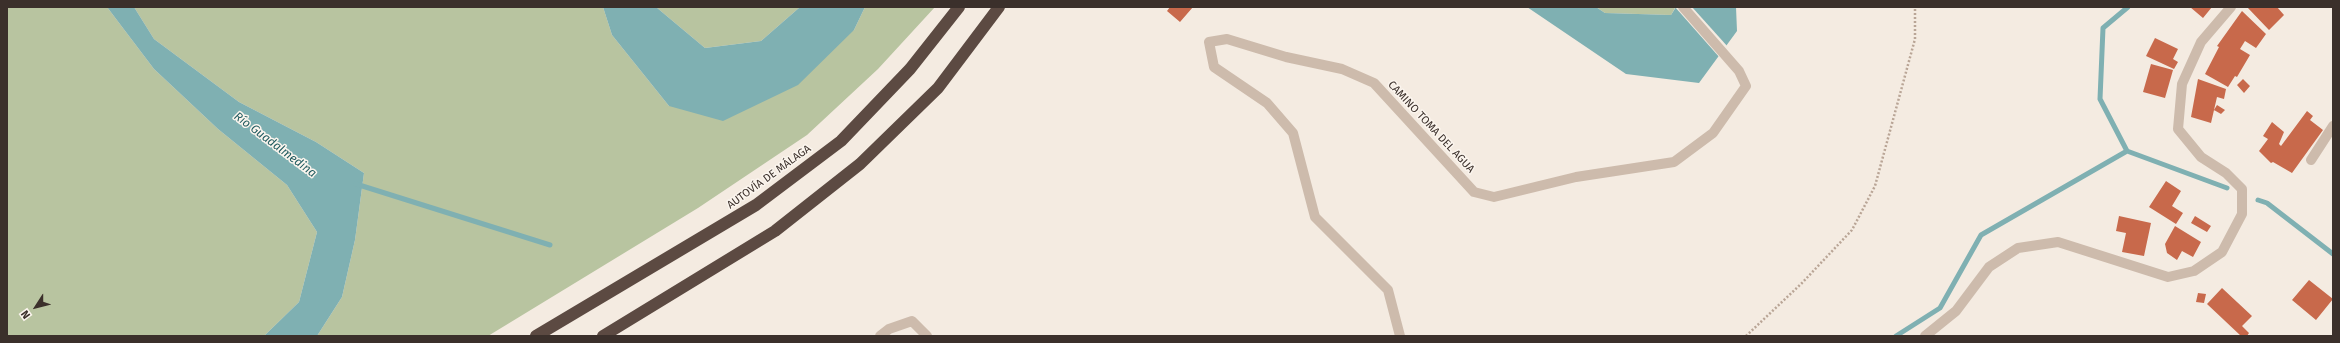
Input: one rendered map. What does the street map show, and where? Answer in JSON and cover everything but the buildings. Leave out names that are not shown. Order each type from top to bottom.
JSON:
[{"type":"highway","name":"AUTOVÍA DE MÁLAGA","points":[[536,336],[756,205],[841,141],[910,69],[959,7]]},
{"type":"highway","points":[[603,336],[775,231],[860,164],[938,88],[999,7]]},
{"type":"street","name":"CAMINO TOMA DEL AGUA","points":[[1400,336],[1388,290],[1315,217],[1293,133],[1267,103],[1214,67],[1209,42],[1227,39],[1286,57],[1342,69],[1374,83],[1474,192],[1494,197],[1576,177],[1674,162],[1713,132],[1746,86],[1739,71],[1683,7]]},
{"type":"street","points":[[1925,336],[1956,310],[1989,267],[2018,248],[2058,242],[2168,277],[2194,271],[2222,252],[2242,214],[2242,190],[2226,173],[2201,157],[2178,129],[2182,84],[2201,42],[2231,7]]},
{"type":"street","points":[[2311,160],[2333,126]]},
{"type":"street","points":[[880,336],[889,329],[912,321],[927,336]]},
{"type":"path","points":[[1746,336],[1802,283],[1852,230],[1875,186],[1915,39],[1915,7]]},
{"type":"green space","points":[[7,7],[107,7],[154,69],[218,129],[287,185],[317,232],[299,302],[264,336],[7,336]]},
{"type":"green space","points":[[134,7],[603,7],[612,35],[669,106],[854,30],[865,7],[935,7],[878,69],[807,135],[698,208],[488,336],[317,336],[342,297],[355,240],[364,173],[316,142],[239,102],[154,39]]},
{"type":"green space","points":[[656,7],[800,7],[761,41],[705,48]]},
{"type":"green space","points":[[1596,7],[1675,8],[1671,15],[1605,13]]},
{"type":"water","name":"Río Guadalmedina","points":[[107,7],[134,7],[154,39],[239,102],[316,142],[364,173],[355,240],[342,297],[317,336],[264,336],[299,302],[317,232],[287,185],[218,129],[154,69]]},
{"type":"water","points":[[603,7],[656,7],[705,48],[761,41],[800,7],[865,7],[854,30],[798,85],[723,121],[669,106],[612,35]]},
{"type":"water","points":[[1527,7],[1596,7],[1605,13],[1671,15],[1676,7],[1736,7],[1737,31],[1699,83],[1626,74]]},
{"type":"pier","points":[[1675,7],[1692,7],[1728,47],[1720,58]]},
{"type":"waterway","points":[[2128,7],[2103,28],[2100,99],[2127,151],[2227,188]]},
{"type":"waterway","points":[[1896,336],[1940,308],[1981,235],[2127,151]]},
{"type":"waterway","points":[[356,184],[550,245]]},
{"type":"waterway","points":[[2258,200],[2267,203],[2333,254]]}]
